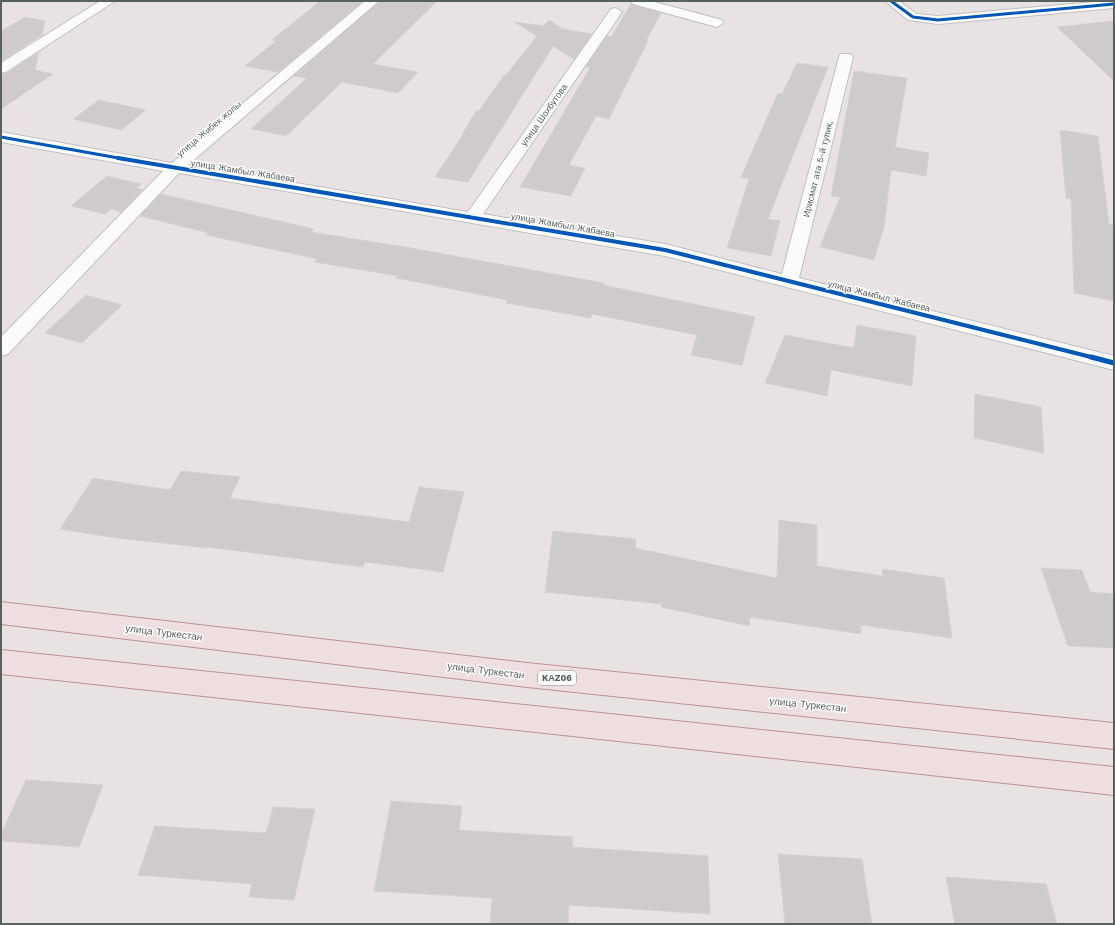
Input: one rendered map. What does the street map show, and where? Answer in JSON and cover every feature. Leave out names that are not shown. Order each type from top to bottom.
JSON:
[{"type":"highway","name":"улица Туркестан","points":[[1,613],[535,676],[1114,736]]},
{"type":"highway","points":[[1,662],[1114,781]]},
{"type":"street","points":[[1,69],[109,1]]},
{"type":"street","name":"улица Жибек жолы","points":[[1,349],[175,168],[373,1]]},
{"type":"street","points":[[637,1],[717,23]]},
{"type":"street","points":[[891,1],[913,17],[938,20],[1114,4]]},
{"type":"street","name":"улица Шохбутова","points":[[473,217],[616,12]]},
{"type":"street","name":"Ирисмат ата 5-й тупик,","points":[[789,281],[846,58]]},
{"type":"street","name":"улица Жамбыл Жабаева","points":[[1,137],[175,168],[664,250],[1114,363]]},
{"type":"building","points":[[320,1],[363,1],[278,72],[245,66],[276,41],[272,40]]},
{"type":"building","points":[[380,1],[437,1],[373,64],[418,72],[398,93],[342,82],[286,136],[251,129],[307,78],[294,76]]},
{"type":"building","points":[[631,4],[661,13],[609,119],[596,116],[569,165],[585,168],[571,196],[520,187],[590,68],[586,66],[607,36],[611,37]]},
{"type":"building","points":[[25,17],[45,21],[42,35],[1,61],[1,31]]},
{"type":"building","points":[[549,20],[563,29],[592,34],[574,59],[553,46],[468,182],[435,177],[464,133],[476,111],[479,111],[504,75],[506,75],[537,36],[514,22],[544,26]]},
{"type":"building","points":[[1114,21],[1114,81],[1057,27]]},
{"type":"building","points":[[39,52],[35,70],[53,74],[1,109],[1,74],[7,73]]},
{"type":"building","points":[[797,63],[828,67],[768,219],[780,221],[771,256],[727,248],[749,179],[741,177],[778,93],[782,94]]},
{"type":"building","points":[[854,71],[907,78],[895,147],[929,153],[926,176],[891,170],[884,227],[874,260],[820,247],[840,197],[831,196]]},
{"type":"building","points":[[99,100],[146,110],[121,130],[73,119]]},
{"type":"building","points":[[1060,130],[1098,136],[1109,224],[1114,225],[1114,301],[1074,293],[1071,199],[1066,198]]},
{"type":"building","points":[[107,176],[141,184],[136,188],[143,190],[121,212],[111,209],[105,214],[71,206]]},
{"type":"building","points":[[161,194],[314,229],[311,232],[411,248],[604,283],[603,285],[755,317],[742,365],[691,355],[697,335],[592,314],[591,318],[506,303],[507,300],[396,278],[398,276],[314,262],[317,259],[206,235],[209,233],[140,216]]},
{"type":"building","points":[[86,295],[122,305],[82,343],[45,333]]},
{"type":"building","points":[[857,325],[916,336],[912,386],[831,370],[827,396],[765,383],[785,335],[854,348]]},
{"type":"building","points":[[975,394],[1041,407],[1044,453],[974,438]]},
{"type":"building","points":[[181,471],[240,477],[230,498],[409,522],[419,487],[464,492],[443,572],[365,562],[363,567],[207,547],[117,538],[60,529],[93,478],[170,490]]},
{"type":"building","points":[[779,520],[817,525],[817,566],[883,576],[882,569],[944,578],[952,638],[861,625],[861,634],[750,617],[749,626],[661,607],[662,604],[545,592],[553,531],[636,539],[635,548],[777,578]]},
{"type":"building","points":[[1041,568],[1082,570],[1090,592],[1114,594],[1114,648],[1068,646]]},
{"type":"building","points":[[26,780],[103,785],[79,847],[1,841],[1,834]]},
{"type":"building","points":[[391,801],[462,806],[459,830],[573,837],[572,847],[708,856],[710,914],[569,905],[568,924],[490,924],[492,898],[374,891]]},
{"type":"building","points":[[273,807],[315,809],[294,900],[249,897],[252,884],[138,875],[155,826],[266,833]]},
{"type":"building","points":[[778,854],[862,859],[872,924],[785,924]]},
{"type":"building","points":[[946,877],[1046,884],[1057,924],[955,924]]},
{"type":"cycle path","points":[[891,1],[913,17],[938,20],[1114,4]]},
{"type":"cycle path","points":[[1,137],[175,168],[665,250],[1114,363]]}]
